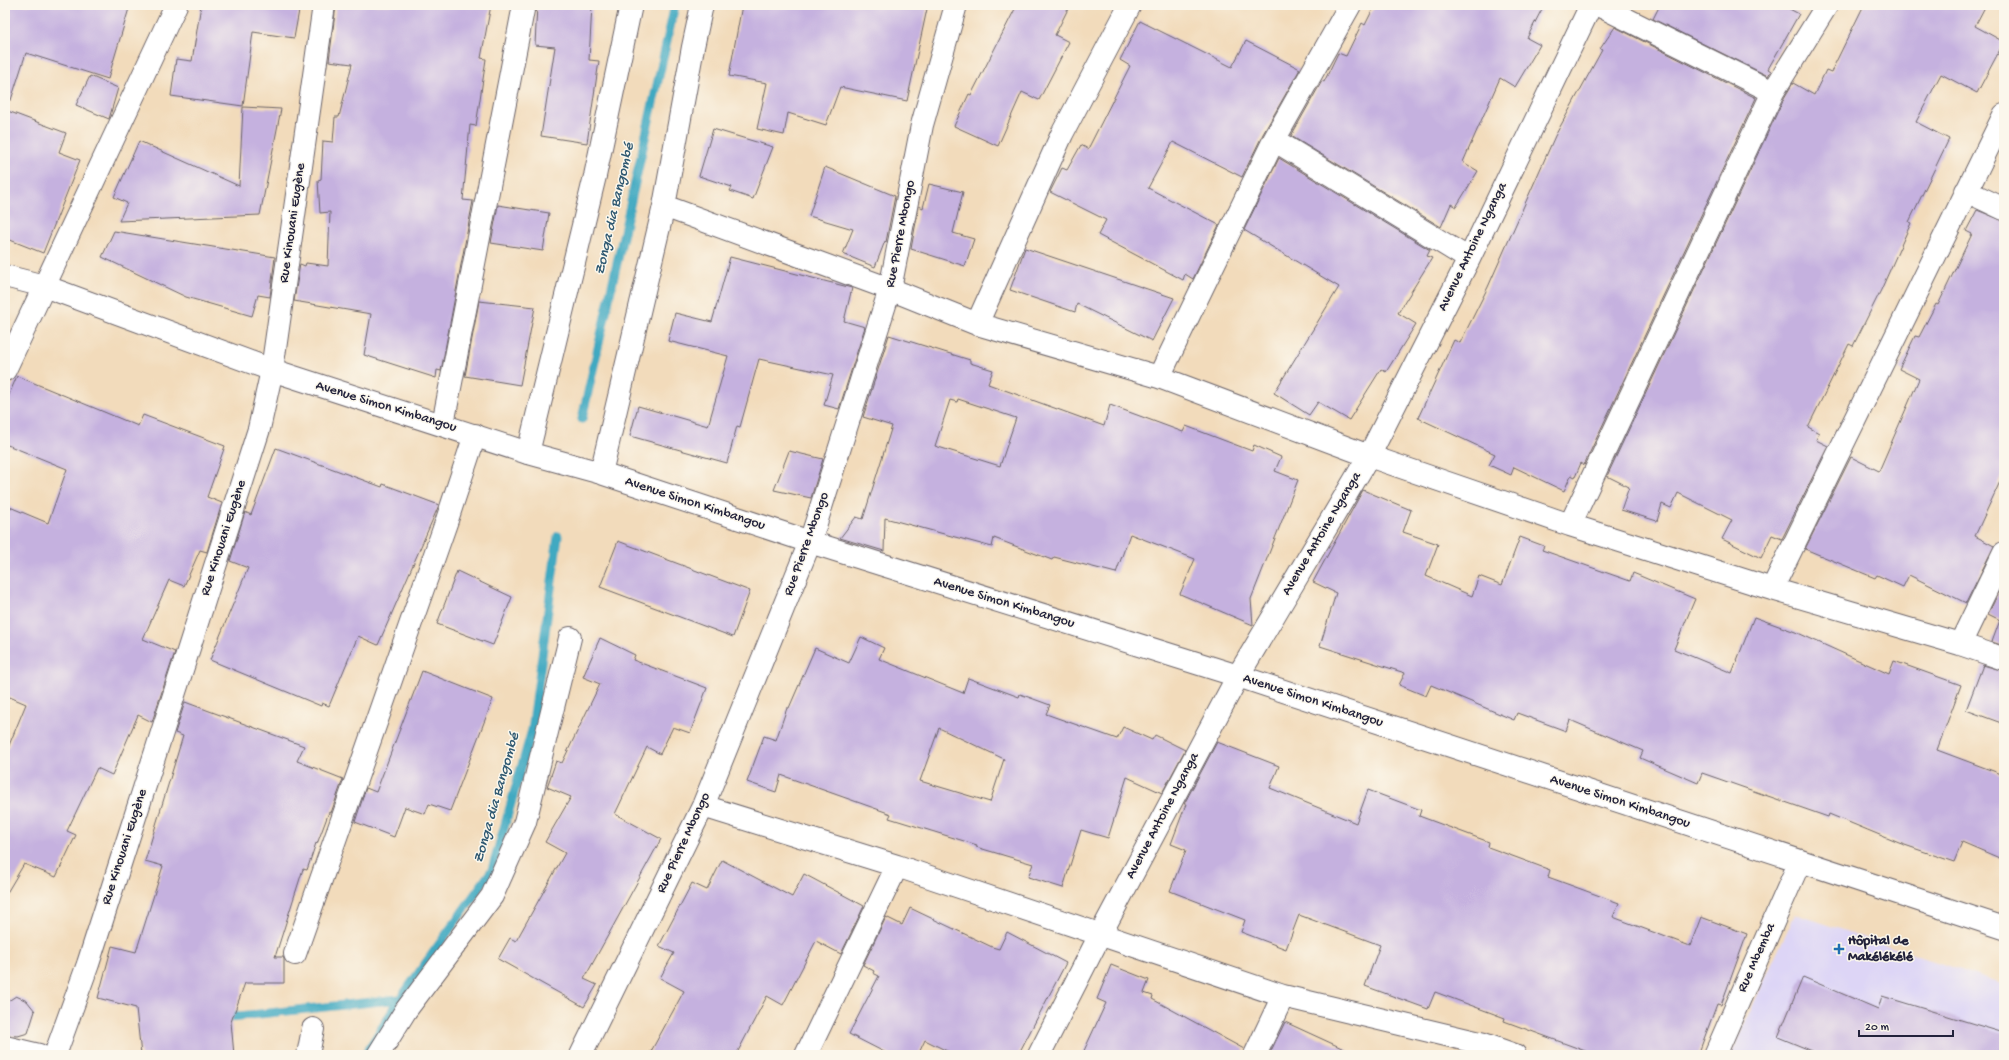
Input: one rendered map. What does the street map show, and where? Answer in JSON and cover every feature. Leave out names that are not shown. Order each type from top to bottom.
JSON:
[{"type":"street","points":[[5,370],[176,5]]},
{"type":"street","name":"Rue Kinouani Eugène","points":[[55,1055],[88,964],[259,429],[272,370],[324,5]]},
{"type":"street","points":[[443,424],[524,5]]},
{"type":"street","points":[[528,453],[595,176],[631,5]]},
{"type":"street","points":[[601,473],[664,206],[692,47],[702,5]]},
{"type":"street","name":"Rue Pierre Mbongo","points":[[581,1055],[703,806],[810,542],[890,289],[922,125],[956,5]]},
{"type":"street","points":[[977,324],[1062,134],[1130,5]]},
{"type":"street","points":[[1159,377],[1274,140],[1350,5]]},
{"type":"street","name":"Avenue Antoine Nganga","points":[[1038,1055],[1238,676],[1369,456],[1469,258],[1591,5]]},
{"type":"street","points":[[1598,5],[1773,92]]},
{"type":"street","points":[[1570,525],[1773,92],[1827,5]]},
{"type":"street","points":[[1772,589],[2004,115]]},
{"type":"street","points":[[1274,140],[1469,258]]},
{"type":"street","points":[[1966,191],[2004,209]]},
{"type":"street","points":[[664,206],[890,289],[977,324],[1159,377],[1369,456],[1570,525],[1772,589],[1960,644],[2004,660]]},
{"type":"street","name":"Avenue Simon Kimbangou","points":[[5,276],[44,286],[272,370],[443,424],[528,453],[601,473],[810,542],[1238,676],[2004,928]]},
{"type":"street","points":[[295,954],[447,520],[475,435]]},
{"type":"street","points":[[1960,644],[2004,553]]},
{"type":"street","points":[[378,1055],[406,1010],[492,896],[525,822],[570,638]]},
{"type":"street","points":[[703,806],[897,866],[1283,996],[1481,1050],[1515,1055]]},
{"type":"street","name":"Rue Mbemba","points":[[1715,1055],[1800,861]]},
{"type":"street","points":[[806,1055],[897,866]]},
{"type":"street","points":[[1255,1055],[1283,996]]},
{"type":"street","points":[[308,1055],[313,1029]]},
{"type":"street","points":[[5,1047],[39,1055]]},
{"type":"shaded area","name":"Hôpital de Makélékélé","points":[[1795,914],[2004,985],[2004,1055],[1730,1055]]},
{"type":"building","points":[[5,5],[130,5],[108,79],[26,53],[11,100],[5,99]]},
{"type":"building","points":[[201,5],[300,5],[294,38],[253,32],[243,106],[171,96],[176,59],[192,61]]},
{"type":"building","points":[[336,5],[491,5],[481,58],[486,59],[476,126],[470,125],[463,200],[473,201],[441,371],[437,370],[436,378],[364,355],[371,314],[294,301],[300,264],[305,266],[306,263],[328,266],[330,212],[320,213],[318,180],[321,179],[323,141],[333,142],[335,117],[339,117],[352,64],[329,61]]},
{"type":"building","points":[[537,5],[592,5],[589,60],[599,61],[587,143],[541,136],[555,47],[535,45]]},
{"type":"building","points":[[742,5],[908,5],[927,9],[907,101],[840,87],[826,125],[788,113],[784,135],[757,129],[767,83],[729,76]]},
{"type":"building","points":[[1017,5],[1070,5],[1055,35],[1069,42],[1039,100],[1022,92],[998,146],[954,126],[969,94],[971,95]]},
{"type":"building","points":[[1375,5],[1544,5],[1527,38],[1540,45],[1515,87],[1500,78],[1463,162],[1478,171],[1456,207],[1451,204],[1441,227],[1291,136],[1322,81],[1324,82],[1338,53],[1346,56],[1362,23],[1365,25]]},
{"type":"building","points":[[1660,5],[1782,5],[1799,14],[1768,69],[1771,71],[1768,76],[1653,19]]},
{"type":"building","points":[[1864,5],[1986,5],[1975,26],[2004,42],[1977,93],[1941,74],[1916,122],[1949,139],[1909,222],[1911,223],[1881,290],[1853,346],[1849,344],[1808,427],[1819,433],[1816,440],[1828,446],[1782,539],[1772,535],[1761,558],[1722,539],[1732,520],[1678,493],[1671,508],[1662,504],[1657,521],[1621,510],[1629,487],[1607,476],[1784,98],[1793,83],[1814,95],[1826,70],[1831,72]]},
{"type":"building","points":[[1140,21],[1232,67],[1246,41],[1300,69],[1263,134],[1242,177],[1173,142],[1148,188],[1219,225],[1193,279],[1185,274],[1183,280],[1098,235],[1106,220],[1050,192],[1062,168],[1067,170],[1081,145],[1088,149],[1130,66],[1120,60]]},
{"type":"building","points":[[1615,27],[1756,98],[1584,465],[1581,463],[1575,477],[1571,475],[1564,491],[1514,467],[1511,475],[1489,465],[1495,454],[1418,418],[1454,340],[1460,343],[1488,287],[1555,136],[1602,50],[1600,49]]},
{"type":"building","points":[[90,76],[118,88],[109,119],[76,105]]},
{"type":"building","points":[[243,107],[281,109],[260,215],[119,221],[127,203],[114,197],[139,141],[239,186]]},
{"type":"building","points":[[5,110],[66,133],[59,152],[80,160],[43,253],[5,238]]},
{"type":"building","points":[[713,129],[773,147],[753,199],[730,191],[732,187],[699,176]]},
{"type":"building","points":[[1279,158],[1430,250],[1427,256],[1432,258],[1398,313],[1416,324],[1386,372],[1381,369],[1349,420],[1318,402],[1309,415],[1274,393],[1339,287],[1244,230]]},
{"type":"building","points":[[825,167],[895,196],[886,242],[885,241],[875,267],[843,254],[853,229],[809,216]]},
{"type":"building","points":[[929,184],[963,192],[953,233],[974,239],[965,266],[911,249],[919,206],[923,208]]},
{"type":"building","points":[[498,205],[549,213],[543,251],[491,243]]},
{"type":"building","points":[[1977,210],[2004,221],[2004,473],[1975,536],[1994,546],[1966,603],[1909,575],[1903,587],[1877,575],[1875,578],[1805,549],[1851,457],[1879,471],[1919,379],[1899,369],[1915,336],[1919,337],[1936,304],[1938,305],[1972,234],[1966,231]]},
{"type":"building","points":[[114,231],[275,257],[270,297],[258,295],[252,316],[186,297],[102,257]]},
{"type":"building","points":[[1025,248],[1174,298],[1152,341],[1077,304],[1075,312],[1010,290]]},
{"type":"building","points":[[730,257],[852,288],[844,321],[865,327],[839,409],[824,405],[833,375],[759,359],[740,427],[737,426],[727,463],[630,436],[638,406],[708,426],[728,356],[668,341],[675,313],[712,322]]},
{"type":"building","points":[[479,301],[535,307],[520,385],[465,376]]},
{"type":"building","points":[[889,335],[970,360],[970,363],[993,370],[988,384],[1104,426],[1110,405],[1183,432],[1186,426],[1252,451],[1254,445],[1281,457],[1275,471],[1298,480],[1251,599],[1253,625],[1180,594],[1195,559],[1130,534],[1116,573],[1054,557],[1052,560],[994,538],[992,547],[885,518],[884,551],[840,538],[856,517],[863,519],[892,426],[863,417]],"holes":[[[958,399],[1016,418],[1000,466],[935,446],[950,400],[957,402]]]},
{"type":"building","points":[[17,376],[138,426],[143,415],[225,446],[207,497],[222,503],[207,552],[200,550],[184,586],[169,580],[143,639],[175,652],[152,722],[138,715],[112,775],[97,768],[67,831],[76,835],[56,877],[24,864],[5,896],[5,755],[26,704],[5,695],[5,505],[48,523],[67,469],[5,444],[5,404]]},
{"type":"building","points":[[276,448],[382,487],[383,484],[439,505],[378,645],[358,636],[329,706],[322,703],[321,706],[210,660],[248,568],[230,561],[245,512],[251,515]]},
{"type":"building","points":[[789,451],[823,459],[811,498],[774,490]]},
{"type":"building","points":[[1363,490],[1411,510],[1403,532],[1438,544],[1426,576],[1472,596],[1479,576],[1502,585],[1520,537],[1544,546],[1542,550],[1630,581],[1633,573],[1695,599],[1674,649],[1732,673],[1754,617],[1798,633],[1889,674],[1894,661],[1961,685],[1937,750],[2004,775],[2004,860],[1962,842],[1954,862],[1899,843],[1829,814],[1828,817],[1702,773],[1698,783],[1640,758],[1643,751],[1570,720],[1566,731],[1517,713],[1514,720],[1431,685],[1426,696],[1399,685],[1405,673],[1320,646],[1336,593],[1313,582]]},
{"type":"building","points":[[618,541],[750,591],[733,637],[600,587]]},
{"type":"building","points":[[457,571],[512,597],[493,645],[437,624]]},
{"type":"building","points":[[2004,582],[2004,646],[1992,642],[2000,620],[1988,614]]},
{"type":"building","points":[[861,637],[884,648],[879,659],[963,693],[968,678],[1019,697],[1020,694],[1050,705],[1046,714],[1117,739],[1123,727],[1152,740],[1155,735],[1185,750],[1162,793],[1127,777],[1108,838],[1081,830],[1063,888],[1028,877],[1033,864],[889,818],[891,814],[781,775],[776,792],[747,782],[764,736],[776,740],[787,708],[789,708],[815,648],[849,663]],"holes":[[[939,728],[1004,759],[990,802],[920,781]]]},
{"type":"building","points":[[600,638],[635,655],[633,660],[707,688],[690,733],[673,727],[660,754],[647,747],[615,814],[661,839],[584,979],[597,985],[584,1007],[498,959],[510,938],[516,941],[565,853],[545,842],[571,797],[547,787],[556,761],[562,763],[600,684],[583,677]]},
{"type":"building","points":[[1983,665],[2004,671],[2004,724],[1966,710]]},
{"type":"building","points":[[422,671],[493,699],[450,811],[429,804],[425,814],[405,807],[394,837],[355,822],[366,788],[376,792]]},
{"type":"building","points":[[185,702],[304,746],[297,761],[343,779],[331,813],[329,812],[317,844],[316,843],[307,870],[303,869],[275,957],[283,957],[284,959],[284,983],[245,983],[231,1022],[234,1055],[141,1055],[136,1008],[98,998],[112,946],[136,952],[163,866],[145,861],[183,736],[175,733]]},
{"type":"building","points":[[1217,742],[1279,766],[1270,788],[1356,823],[1368,790],[1421,810],[1419,816],[1489,842],[1488,847],[1550,870],[1548,877],[1619,903],[1613,917],[1690,946],[1701,917],[1747,934],[1721,1005],[1717,1004],[1698,1055],[1596,1055],[1504,1021],[1505,1018],[1435,992],[1428,1009],[1365,986],[1380,945],[1299,915],[1286,949],[1241,932],[1245,920],[1170,891],[1186,850],[1171,844],[1186,804],[1184,804]]},
{"type":"building","points":[[722,860],[792,897],[804,874],[864,906],[841,954],[816,941],[783,1005],[767,996],[736,1055],[649,1055],[684,991],[660,978],[674,953],[659,946],[692,883],[707,890]]},
{"type":"building","points":[[910,908],[999,949],[1007,932],[1066,963],[1018,1055],[955,1055],[925,1040],[918,1055],[890,1055],[849,1034],[879,976],[873,973],[874,971],[863,965],[886,917],[902,925]]},
{"type":"building","points":[[1111,965],[1149,980],[1144,993],[1153,996],[1152,999],[1244,1049],[1243,1055],[1082,1055],[1106,1003],[1097,999]]},
{"type":"building","points":[[1803,977],[1878,1009],[1882,996],[2004,1033],[2004,1055],[1822,1055],[1778,1037]]},
{"type":"building","points":[[16,996],[27,1001],[35,1011],[28,1033],[18,1036],[5,1035],[5,1003]]},
{"type":"building","points":[[1285,1022],[1357,1055],[1269,1055]]},
{"type":"waterway","name":"Zonga dia Bangombé","points":[[582,419],[675,5]]},
{"type":"waterway","name":"Zonga dia Bangombé","points":[[365,1055],[400,999],[492,870],[532,730],[558,536]]},
{"type":"waterway","points":[[221,1018],[400,999]]},
{"type":"place","name":"Hôpital de Makélékélé","points":[[1839,949]]}]
